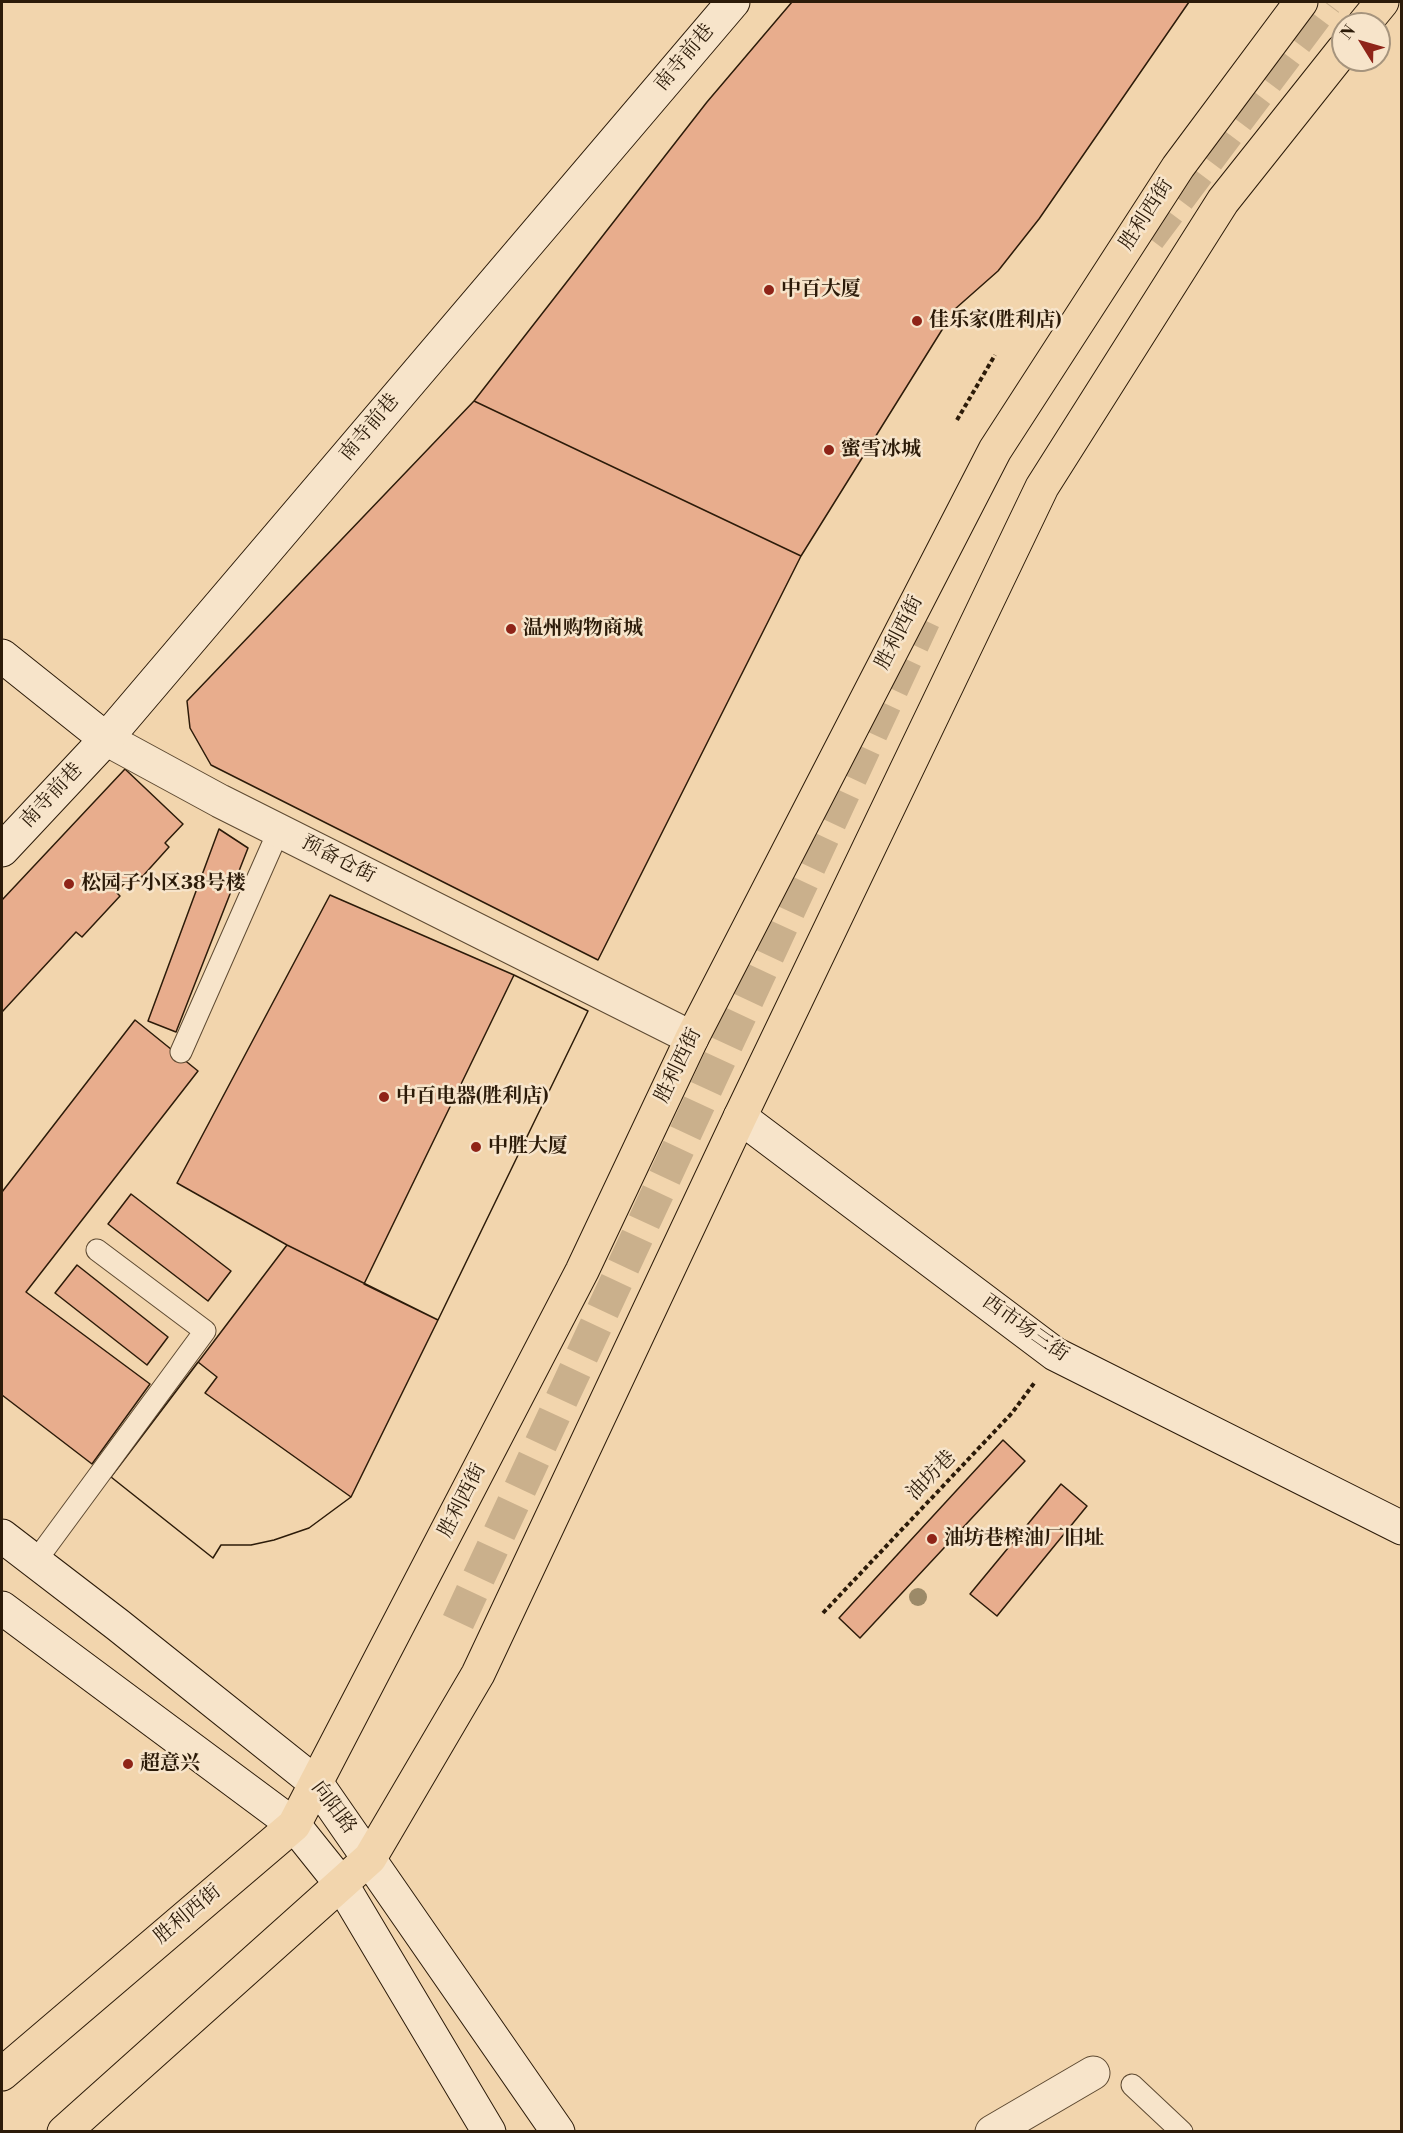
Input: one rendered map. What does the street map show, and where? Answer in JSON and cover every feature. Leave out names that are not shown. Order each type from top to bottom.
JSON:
[{"type":"main road","name":"胜利西街","points":[[2,2074],[294,1825],[582,1271],[692,1038],[994,450],[1178,167],[1301,2]]},
{"type":"main road","points":[[64,2132],[370,1858],[478,1674],[1042,487],[1223,201],[1331,66]]},
{"type":"street","name":"南寺前巷","points":[[2,850],[106,739],[733,2]]},
{"type":"street","name":"预备仓街","points":[[2,656],[106,739],[279,830],[692,1038]]},
{"type":"street","name":"西市场三街","points":[[741,1117],[1055,1354],[1401,1528]]},
{"type":"street","name":"向阳路","points":[[2,1536],[118,1625],[317,1784],[558,2132]]},
{"type":"street","name":"向阳路","points":[[2,1608],[294,1825],[342,1885],[489,2132]]},
{"type":"street","points":[[992,2132],[1093,2073]]},
{"type":"lane","points":[[181,1052],[279,830]]},
{"type":"lane","points":[[35,1562],[205,1331],[97,1250]]},
{"type":"lane","points":[[1132,2085],[1182,2132]]},
{"type":"path","points":[[957,420],[995,355]]},
{"type":"path","name":"油坊巷","points":[[823,1613],[1012,1413],[1055,1354]]},
{"type":"building","name":"中百大厦","points":[[792,2],[1189,2],[1039,219],[998,271],[955,309],[801,556],[474,401],[707,102]]},
{"type":"building","name":"温州购物商城","points":[[474,401],[801,556],[598,960],[211,765],[190,728],[187,701]]},
{"type":"building","name":"松园子小区38号楼","points":[[125,769],[183,824],[165,843],[169,847],[142,877],[136,872],[116,892],[120,896],[82,937],[76,932],[2,1012],[2,900]]},
{"type":"building","points":[[219,829],[248,848],[176,1032],[148,1021]]},
{"type":"building","name":"中百电器(胜利店)","points":[[330,895],[514,975],[588,1011],[438,1320],[287,1245],[177,1183]]},
{"type":"building","name":"中胜大厦","points":[[514,975],[588,1011],[438,1320],[364,1284]]},
{"type":"building","points":[[135,1020],[198,1071],[26,1292],[150,1384],[92,1464],[2,1395],[2,1192]]},
{"type":"building","points":[[131,1194],[231,1271],[208,1301],[108,1224]]},
{"type":"building","points":[[287,1245],[438,1320],[351,1497],[309,1528],[251,1545],[221,1545],[213,1558],[111,1477]]},
{"type":"building","points":[[77,1265],[168,1337],[147,1365],[55,1293]]},
{"type":"building","points":[[198,1362],[217,1377],[205,1393],[351,1497],[309,1528],[251,1545],[221,1545],[213,1558],[111,1477]]},
{"type":"building","name":"油坊巷榨油厂旧址","points":[[1003,1440],[1025,1461],[860,1638],[839,1618]]},
{"type":"building","points":[[1061,1484],[1087,1506],[997,1616],[970,1594]]},
{"type":"tunnel","points":[[1149,238],[1326,2]]},
{"type":"tunnel","points":[[458,1622],[924,620]]},
{"type":"place","name":"中百大厦","points":[[769,290]]},
{"type":"place","name":"佳乐家(胜利店)","points":[[917,321]]},
{"type":"place","name":"蜜雪冰城","points":[[829,450]]},
{"type":"place","name":"温州购物商城","points":[[511,629]]},
{"type":"place","name":"松园子小区38号楼","points":[[69,884]]},
{"type":"place","name":"中百电器(胜利店)","points":[[384,1097]]},
{"type":"place","name":"中胜大厦","points":[[476,1147]]},
{"type":"place","name":"油坊巷榨油厂旧址","points":[[932,1539]]},
{"type":"place","name":"超意兴","points":[[128,1764]]}]
